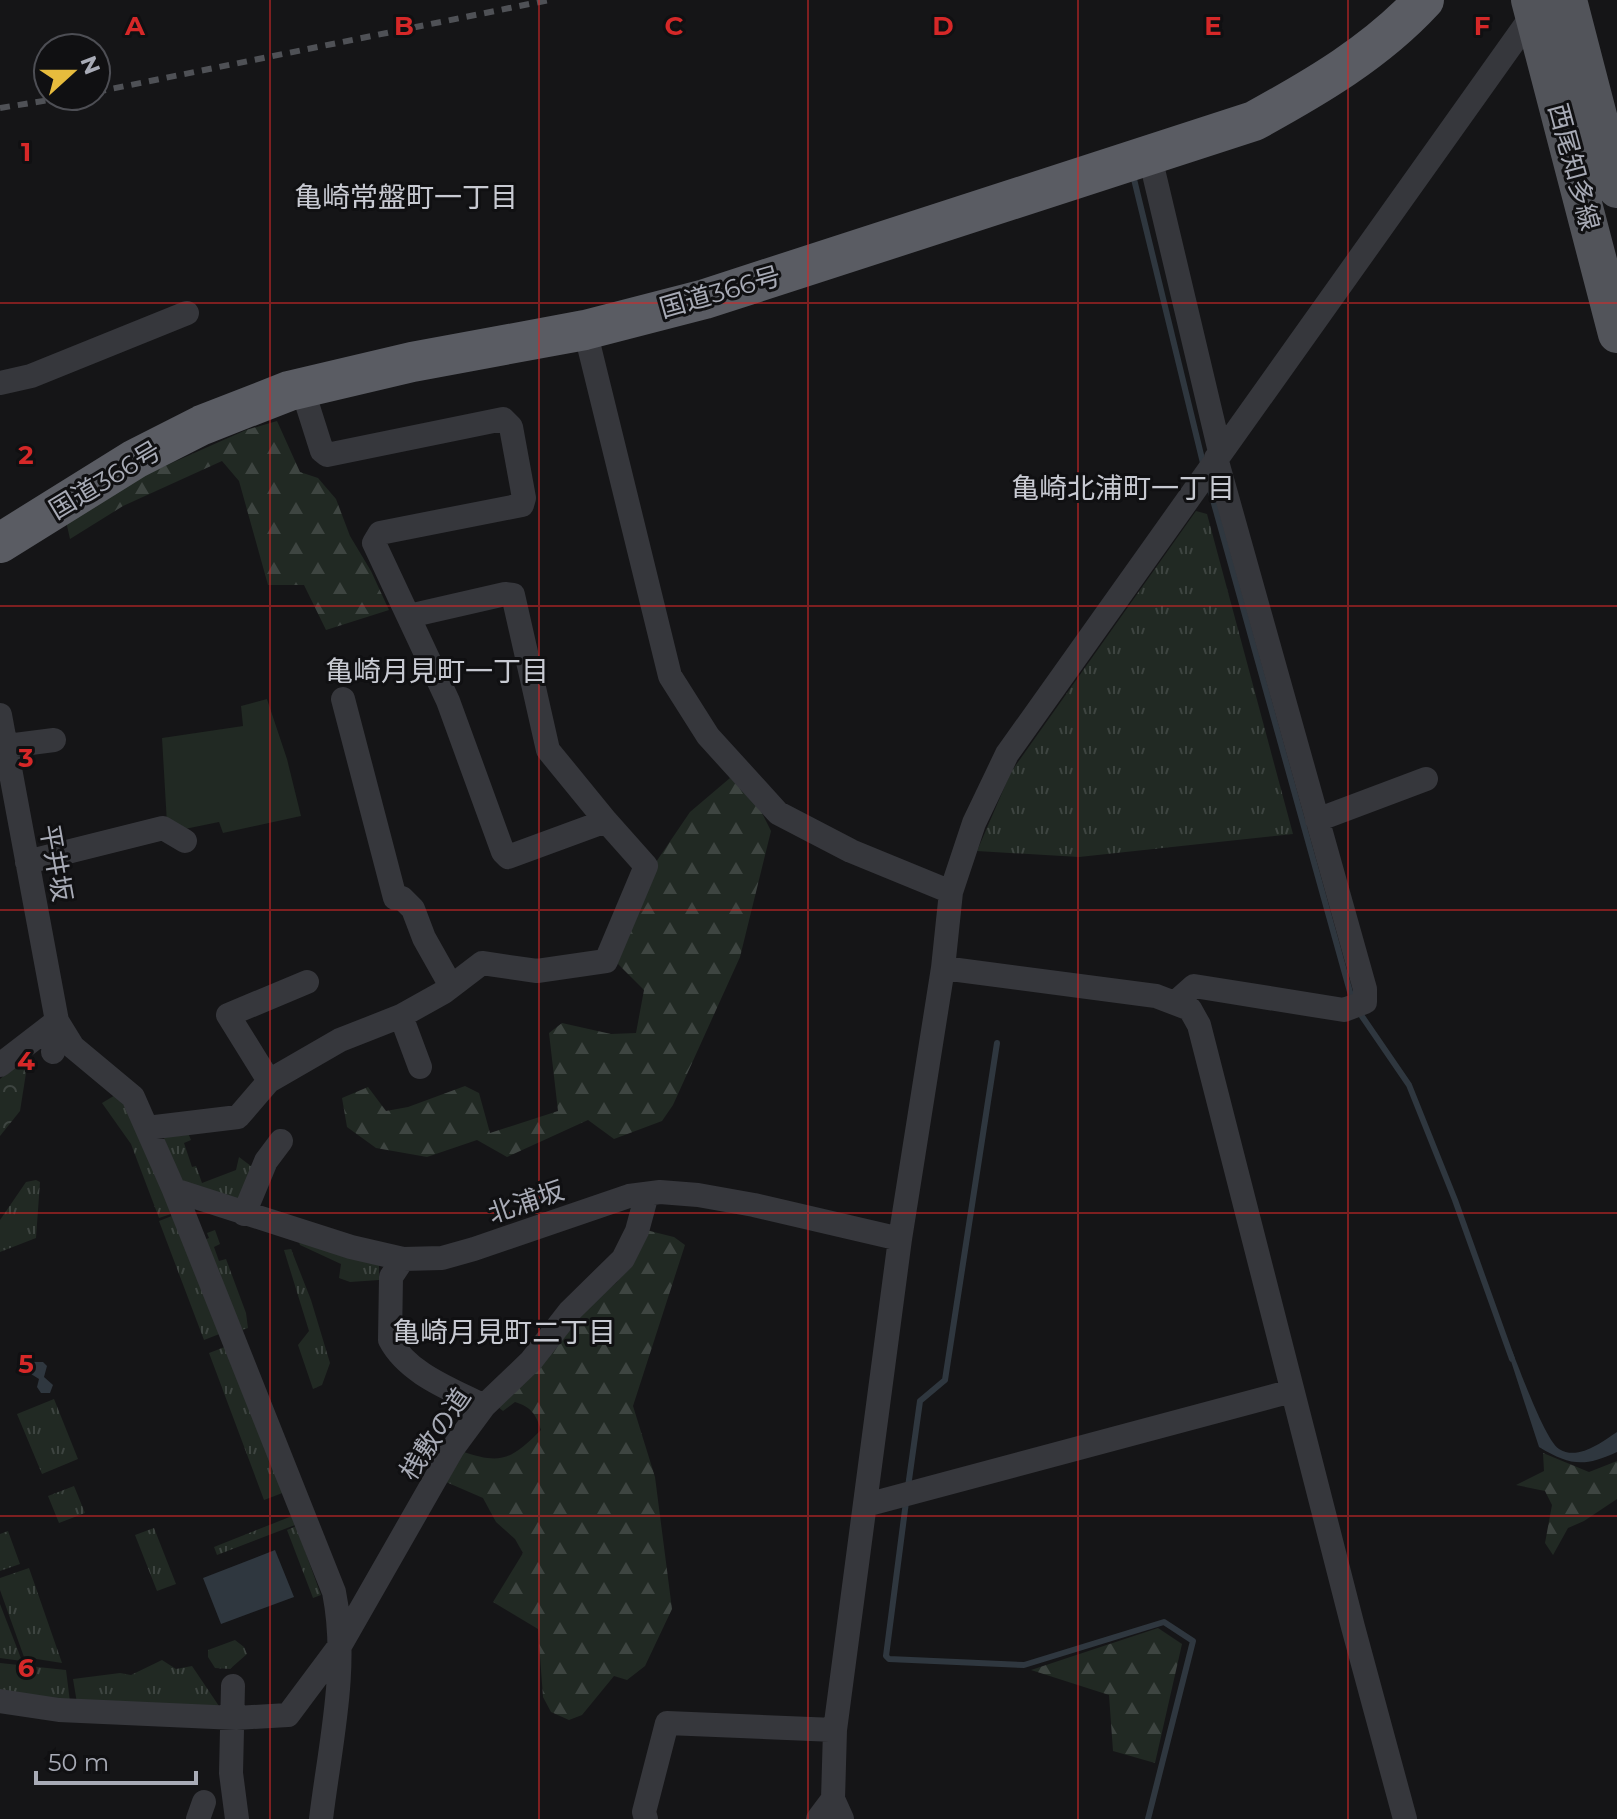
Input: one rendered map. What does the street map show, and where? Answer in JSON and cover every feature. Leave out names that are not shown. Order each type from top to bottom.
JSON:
[{"type":"highway","name":"国道366号","points":[[0,543],[135,459],[202,425],[302,388],[412,362],[585,330],[705,299],[1254,121],[1323,83],[1374,47],[1424,0]]},
{"type":"main road","name":"西尾知多線","points":[[1544,4],[1617,189]]},
{"type":"main road","name":"西尾知多線","points":[[1544,4],[1617,334]]},
{"type":"street","points":[[831,1812],[835,1730],[900,1239],[943,968],[951,892],[974,823],[1007,754],[1195,487],[1544,4]]},
{"type":"street","points":[[1150,157],[1217,457],[1365,989],[1355,1006],[1194,986],[1176,1002]]},
{"type":"street","points":[[0,383],[35,375],[187,313]]},
{"type":"street","points":[[585,330],[670,676],[708,736],[778,813],[851,851],[951,892]]},
{"type":"street","points":[[302,388],[322,451],[327,455],[503,419],[511,427],[524,498],[522,505],[380,533],[374,543],[448,701],[503,852],[508,857],[606,821]]},
{"type":"street","points":[[147,1128],[238,1117],[269,1081],[340,1040],[401,1016],[482,963],[537,971],[606,961],[646,866],[548,750],[513,595],[505,594],[409,616]]},
{"type":"street","points":[[343,699],[395,898],[402,898],[413,909],[424,938],[451,986]]},
{"type":"street","name":"平井坂","points":[[0,715],[57,1021]]},
{"type":"street","points":[[7,746],[54,740]]},
{"type":"street","points":[[1317,820],[1426,779]]},
{"type":"street","points":[[27,862],[163,828],[185,841]]},
{"type":"street","points":[[943,968],[1156,996],[1190,1009],[1199,1025],[1405,1819]]},
{"type":"street","points":[[269,1081],[228,1015],[307,982]]},
{"type":"street","points":[[401,1016],[420,1067]]},
{"type":"street","points":[[53,1052],[57,1021]]},
{"type":"street","points":[[0,1065],[57,1021]]},
{"type":"street","points":[[57,1021],[73,1047],[133,1097],[174,1190],[334,1592],[341,1644],[321,1819]]},
{"type":"street","points":[[244,1214],[266,1161],[281,1141]]},
{"type":"street","name":"北浦坂","points":[[174,1190],[351,1247],[403,1259],[442,1258],[629,1196],[660,1192],[726,1200],[900,1239]]},
{"type":"street","name":"桟敷の道","points":[[231,1718],[288,1715],[341,1644],[453,1448],[484,1406],[531,1361],[570,1311],[623,1259],[637,1231],[647,1194]]},
{"type":"street","points":[[403,1259],[391,1277],[390,1340],[394,1348],[409,1366],[484,1406]]},
{"type":"street","points":[[866,1505],[1292,1391]]},
{"type":"street","points":[[233,1686],[231,1773],[237,1819]]},
{"type":"street","points":[[0,1701],[59,1710],[231,1718]]},
{"type":"street","points":[[646,1819],[644,1812],[667,1723],[835,1730]]},
{"type":"green space","points":[[277,421],[300,472],[318,478],[336,499],[350,536],[389,610],[326,630],[304,585],[268,585],[239,481],[222,461],[123,506],[70,539],[66,521],[122,485],[246,430]]},
{"type":"green space","points":[[1196,511],[1207,514],[1293,834],[1079,857],[977,851],[1011,772]]},
{"type":"green space","points":[[267,699],[287,759],[301,816],[223,833],[219,822],[180,830],[167,824],[162,738],[243,726],[241,706]]},
{"type":"green space","points":[[730,778],[756,801],[771,831],[740,957],[673,1105],[662,1121],[614,1139],[588,1120],[507,1157],[477,1140],[427,1157],[376,1148],[347,1127],[342,1098],[368,1087],[386,1111],[408,1107],[465,1086],[479,1093],[490,1133],[558,1111],[549,1033],[562,1023],[611,1034],[636,1033],[644,990],[617,963],[656,862],[690,812]]},
{"type":"green space","points":[[29,1054],[20,1111],[0,1136],[0,1079]]},
{"type":"green space","points":[[117,1094],[148,1137],[177,1212],[159,1218],[131,1144],[102,1103]]},
{"type":"green space","points":[[186,1128],[191,1140],[184,1143],[192,1167],[196,1166],[202,1183],[236,1170],[239,1157],[255,1169],[242,1206],[181,1183],[164,1138],[169,1130]]},
{"type":"green space","points":[[26,1182],[40,1182],[36,1238],[0,1252],[0,1220]]},
{"type":"green space","points":[[177,1214],[222,1333],[204,1340],[159,1221]]},
{"type":"green space","points":[[215,1230],[220,1244],[214,1247],[219,1261],[226,1259],[246,1313],[248,1328],[239,1331],[204,1240],[209,1238],[207,1233]]},
{"type":"green space","points":[[646,1230],[674,1237],[685,1245],[633,1406],[655,1477],[672,1609],[645,1666],[627,1680],[614,1676],[582,1715],[569,1720],[551,1712],[543,1697],[538,1629],[493,1602],[523,1553],[515,1539],[496,1522],[483,1498],[446,1482],[461,1451],[486,1458],[505,1457],[521,1448],[541,1430],[535,1415],[525,1406],[515,1402],[503,1411],[498,1407],[584,1311],[617,1282]]},
{"type":"green space","points":[[296,1236],[379,1262],[379,1280],[350,1282],[339,1278],[341,1264],[300,1245]]},
{"type":"green space","points":[[291,1249],[311,1300],[330,1363],[322,1385],[313,1389],[298,1345],[309,1331],[284,1250]]},
{"type":"green space","points":[[230,1345],[285,1492],[264,1500],[209,1353]]},
{"type":"green space","points":[[54,1399],[78,1459],[42,1474],[17,1414]]},
{"type":"green space","points":[[1543,1453],[1589,1472],[1617,1461],[1617,1499],[1568,1528],[1553,1555],[1545,1543],[1552,1505],[1545,1491],[1516,1485],[1544,1471]]},
{"type":"green space","points":[[74,1486],[85,1513],[59,1523],[48,1496]]},
{"type":"green space","points":[[292,1516],[295,1525],[217,1555],[214,1547]]},
{"type":"green space","points":[[296,1526],[321,1595],[313,1598],[287,1530]]},
{"type":"green space","points":[[154,1528],[176,1584],[157,1591],[135,1535]]},
{"type":"green space","points":[[8,1531],[20,1564],[0,1571],[0,1534]]},
{"type":"green space","points":[[29,1568],[62,1663],[24,1657],[0,1590],[0,1578]]},
{"type":"green space","points":[[0,1604],[22,1661],[0,1658]]},
{"type":"green space","points":[[1158,1628],[1182,1644],[1155,1763],[1113,1751],[1109,1695],[1031,1670]]},
{"type":"green space","points":[[235,1640],[247,1654],[230,1669],[215,1668],[208,1657],[208,1650]]},
{"type":"green space","points":[[162,1660],[176,1669],[192,1666],[223,1712],[77,1703],[73,1679],[120,1673],[131,1675]]},
{"type":"green space","points":[[0,1663],[66,1670],[70,1702],[0,1693]]},
{"type":"shaded area","points":[[1512,1351],[1540,1419],[1559,1449],[1582,1452],[1617,1432],[1617,1452],[1578,1462],[1560,1458],[1539,1447],[1509,1355]]},
{"type":"shaded area","points":[[34,1362],[43,1362],[47,1366],[44,1377],[53,1385],[50,1393],[41,1393],[37,1387],[39,1379],[30,1370]]},
{"type":"shaded area","points":[[275,1550],[294,1597],[221,1624],[203,1578]]},
{"type":"waterway","points":[[1133,175],[1204,467]]},
{"type":"waterway","points":[[1208,482],[1352,999]]},
{"type":"waterway","points":[[1359,1012],[1409,1085],[1455,1200],[1512,1359]]},
{"type":"waterway","points":[[908,1487],[920,1401],[945,1380],[997,1043]]},
{"type":"waterway","points":[[906,1502],[886,1656],[889,1659],[1024,1665],[1164,1622],[1193,1641],[1148,1819]]},
{"type":"railway","points":[[112,89],[549,0]]},
{"type":"railway","points":[[0,108],[32,103]]},
{"type":"district","name":"亀崎常盤町一丁目","points":[[406,197]]},
{"type":"district","name":"亀崎北浦町一丁目","points":[[1123,488]]},
{"type":"district","name":"亀崎月見町一丁目","points":[[437,671]]},
{"type":"district","name":"亀崎月見町二丁目","points":[[504,1332]]}]
